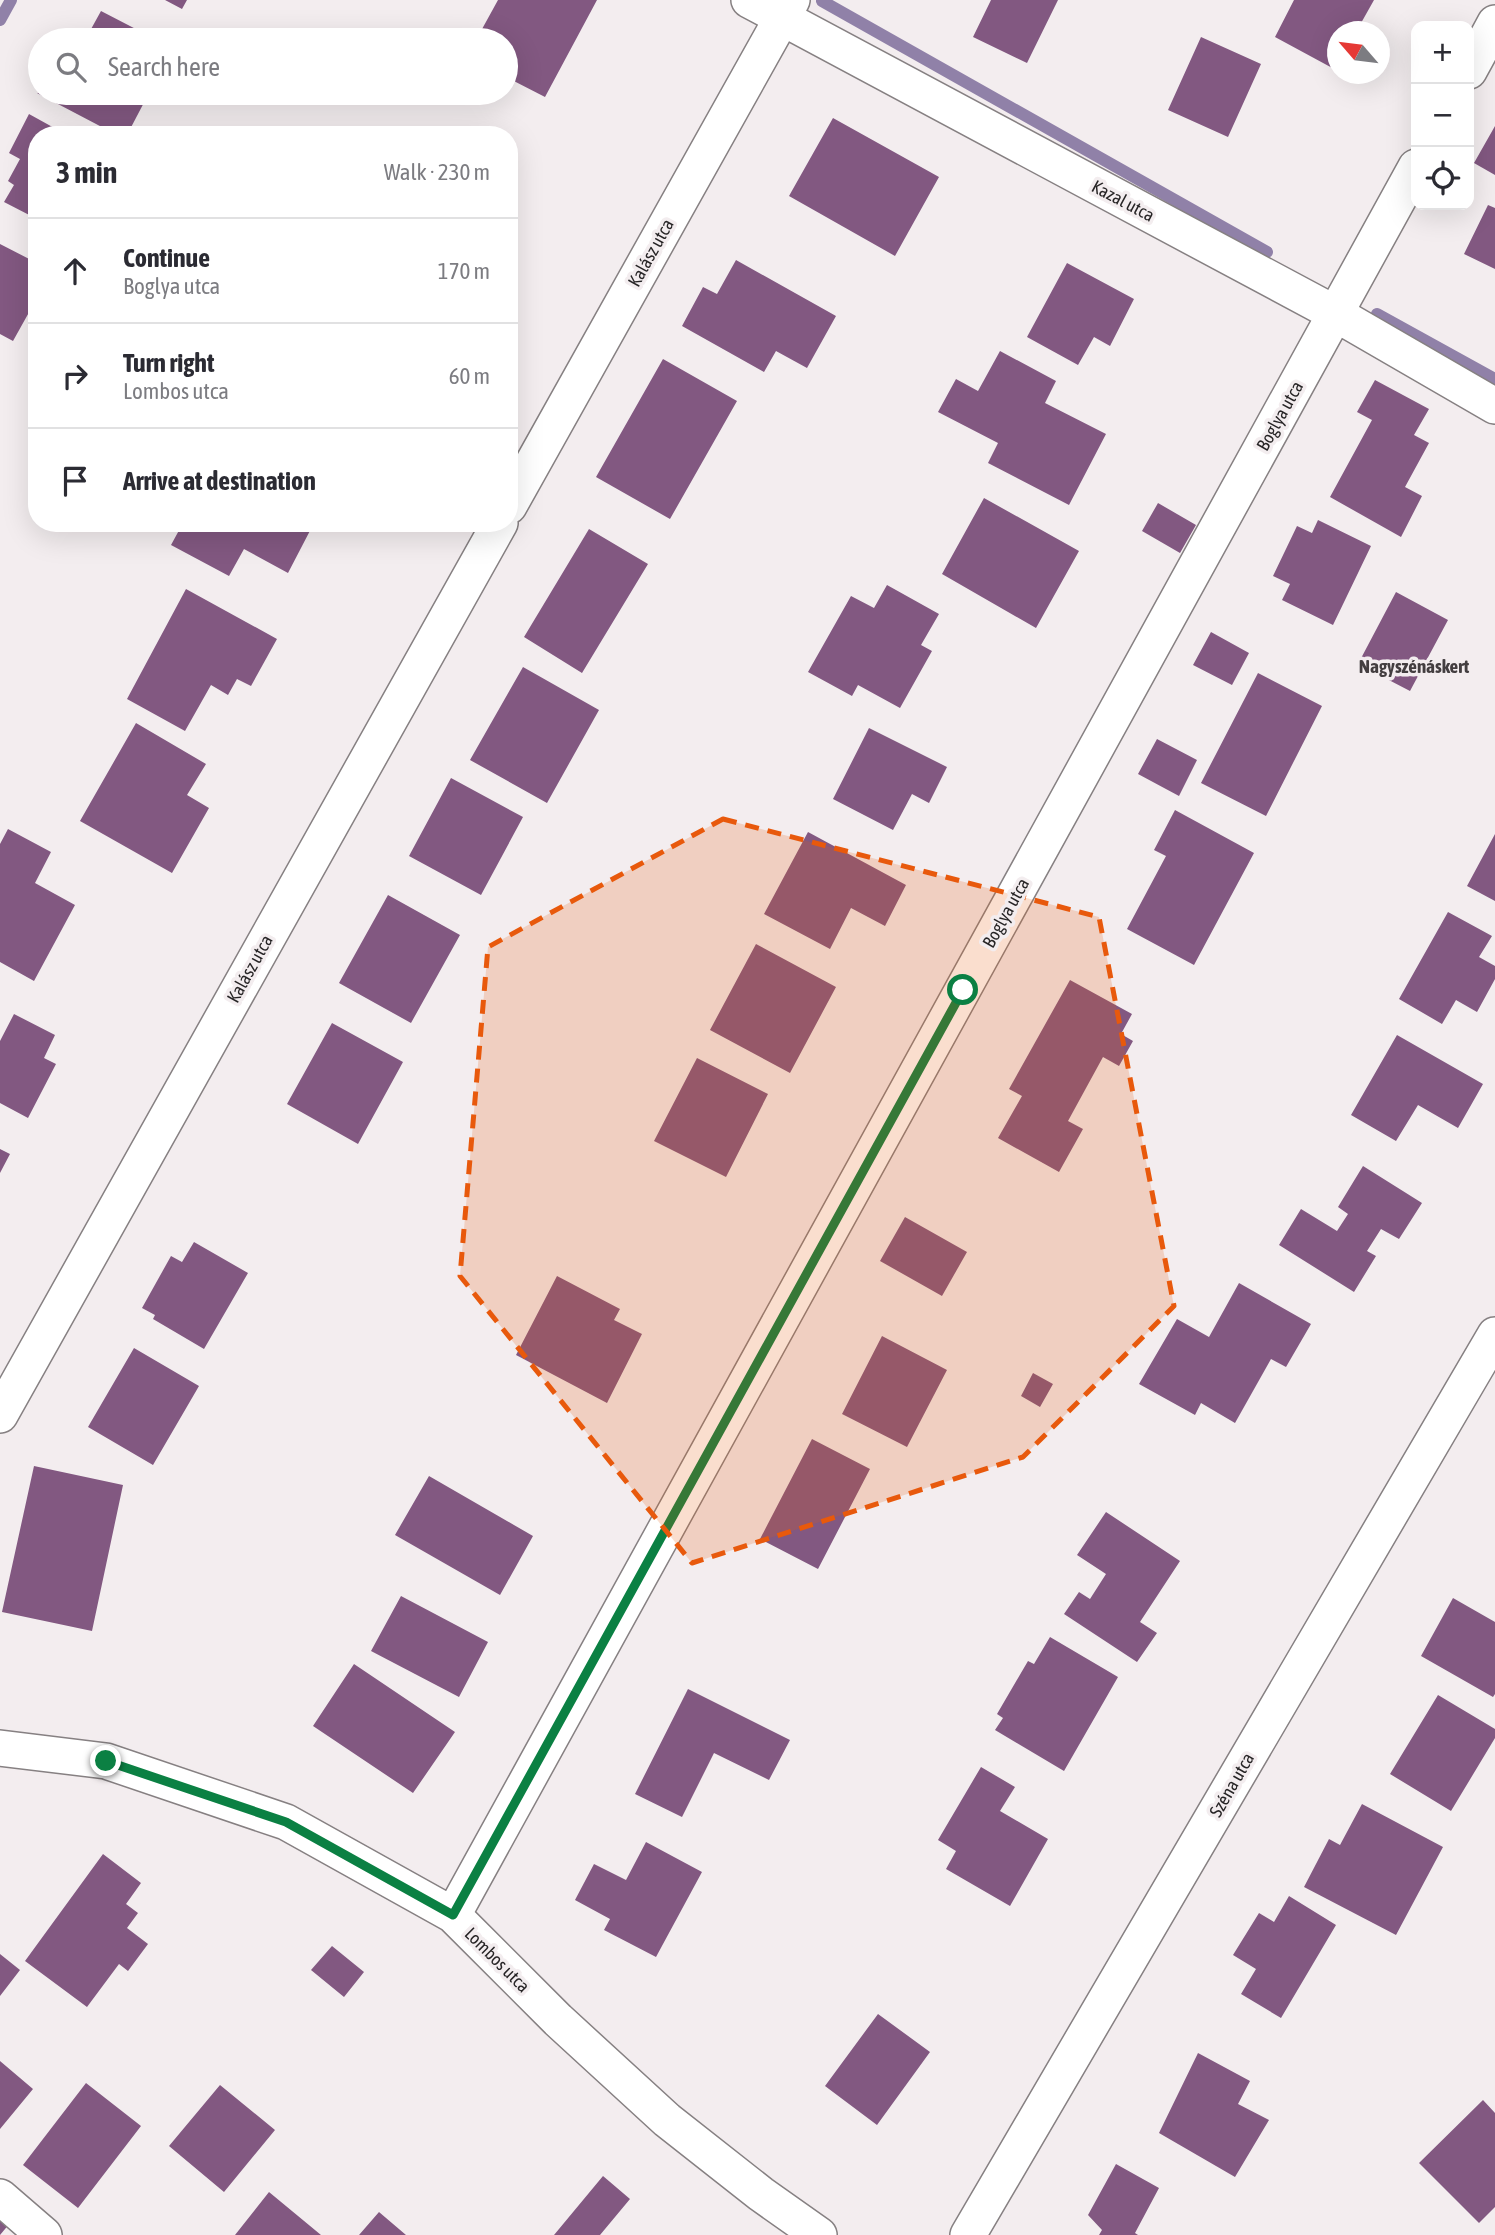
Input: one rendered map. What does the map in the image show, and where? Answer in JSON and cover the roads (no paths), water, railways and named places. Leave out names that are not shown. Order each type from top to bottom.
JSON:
[{"type":"street","name":"Kazal utca","points":[[749,0],[787,9],[1336,314],[1495,406]]},
{"type":"street","name":"Kalász utca","points":[[518,490],[787,9]]},
{"type":"street","points":[[1474,62],[1495,23]]},
{"type":"street","name":"Boglya utca","points":[[453,1915],[1411,176]]},
{"type":"street","name":"Kalász utca","points":[[0,1415],[495,532]]},
{"type":"street","name":"Széna utca","points":[[968,2235],[1495,1335]]},
{"type":"street","name":"Lombos utca","points":[[0,1748],[106,1761],[286,1822],[453,1915],[558,2020],[667,2119],[761,2194],[819,2235]]},
{"type":"street","points":[[0,2197],[44,2235]]},
{"type":"waterway","points":[[0,20],[11,0]]},
{"type":"waterway","points":[[822,1],[1267,252]]},
{"type":"waterway","points":[[1377,314],[1495,379]]},
{"type":"district","name":"Nagyszénáskert","points":[[1414,666]]}]
